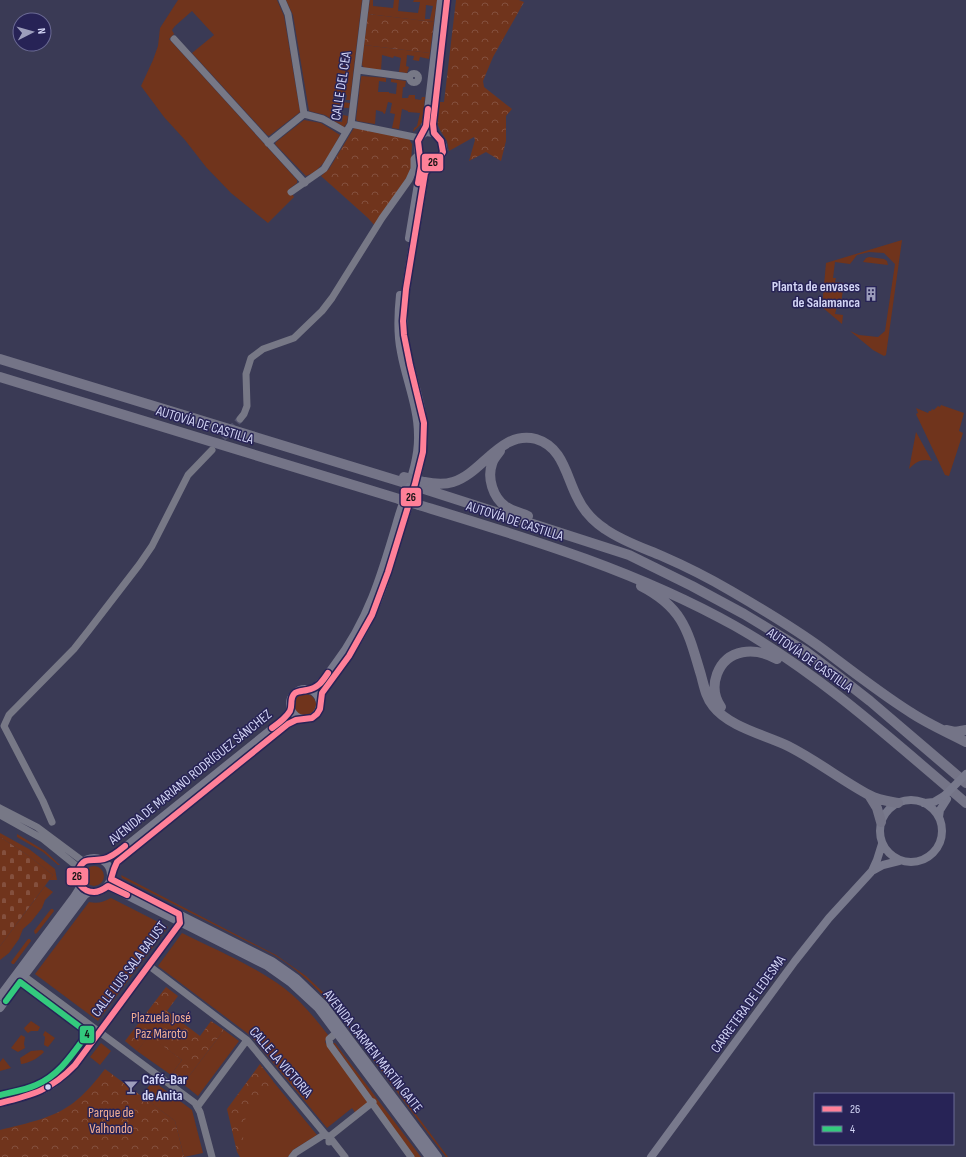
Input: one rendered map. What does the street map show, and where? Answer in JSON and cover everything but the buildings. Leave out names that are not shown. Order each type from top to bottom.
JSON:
[{"type":"highway","name":"AUTOVÍA DE CASTILLA","points":[[0,359],[349,465],[423,485],[629,555],[744,614],[805,651],[870,701],[966,782]]},
{"type":"highway","name":"AUTOVÍA DE CASTILLA","points":[[0,377],[545,544],[641,579],[736,626],[823,684],[861,714],[966,803]]},
{"type":"highway","points":[[423,485],[455,481],[475,470],[490,454],[510,441],[523,438],[532,438],[544,442],[552,447],[559,456],[577,497],[587,514],[611,534],[665,557],[728,589],[790,626],[882,694],[910,712],[966,742]]},
{"type":"highway","points":[[504,445],[492,464],[490,481],[499,500],[505,505],[513,510],[629,552],[692,582],[744,614]]},
{"type":"highway","points":[[545,544],[638,584],[651,591],[672,607],[686,627],[706,694],[713,706],[724,717],[788,746],[817,762],[869,795],[880,800],[898,803]]},
{"type":"highway","points":[[756,732],[731,718],[719,704],[715,696],[715,679],[720,667],[726,659],[741,652],[752,651],[763,653],[823,684]]},
{"type":"highway","points":[[938,728],[955,732],[966,730]]},
{"type":"highway","points":[[869,795],[877,808],[881,822]]},
{"type":"main road","points":[[310,690],[318,686],[339,660],[366,613],[382,571],[417,452],[418,423],[401,352],[398,318],[400,289],[421,166],[421,136],[427,119],[441,0]]},
{"type":"main road","points":[[420,156],[426,161],[433,162],[439,160],[444,152],[441,141],[434,133],[433,124],[447,0]]},
{"type":"main road","points":[[421,136],[429,132],[434,133]]},
{"type":"main road","points":[[319,699],[328,683],[349,656],[372,615],[388,572],[420,465],[424,445],[424,423],[410,365],[404,335],[403,321],[406,289],[425,173],[433,162]]},
{"type":"main road","points":[[304,689],[310,690],[317,695],[319,699],[319,712],[314,717],[302,719],[293,714],[290,702],[297,691],[304,689]]},
{"type":"main road","name":"AVENIDA DE MARIANO RODRÍGUEZ SÁNCHEZ","points":[[101,860],[114,855],[284,719],[291,709]]},
{"type":"main road","name":"AVENIDA DE MARIANO RODRÍGUEZ SÁNCHEZ","points":[[110,879],[119,860],[285,727],[296,720],[302,719]]},
{"type":"main road","points":[[939,817],[940,810],[946,798],[966,774]]},
{"type":"main road","points":[[924,803],[934,802],[946,798],[966,782]]},
{"type":"main road","points":[[906,800],[915,800],[924,803],[930,806],[939,817],[941,823],[942,835],[938,847],[928,858],[914,863],[892,857],[882,844],[880,829],[881,822],[887,810],[906,800]]},
{"type":"main road","name":"CARRETERA DE LEDESMA","points":[[652,1157],[790,968],[829,918],[872,871],[878,860],[882,844]]},
{"type":"main road","points":[[94,858],[101,860],[108,865],[110,879],[99,892],[89,892],[80,886],[77,877],[81,865],[94,858]]},
{"type":"main road","name":"CARRETERA DE LEDESMA","points":[[872,871],[883,865],[899,860]]},
{"type":"main road","name":"AVENIDA CARMEN MARTÍN GAITE","points":[[110,879],[251,958],[279,975],[302,993],[318,1008],[429,1157]]},
{"type":"main road","points":[[0,1008],[21,973],[74,897],[80,886]]},
{"type":"main road","points":[[0,996],[89,892]]},
{"type":"main road","name":"AVENIDA CARMEN MARTÍN GAITE","points":[[180,919],[256,953],[284,969],[308,988],[324,1005],[438,1157]]},
{"type":"street","points":[[282,0],[288,14],[304,114]]},
{"type":"street","name":"CALLE DEL CEA","points":[[291,192],[324,169],[351,124],[366,0]]},
{"type":"street","points":[[174,39],[305,183]]},
{"type":"street","points":[[358,70],[409,77]]},
{"type":"street","points":[[304,114],[323,119],[346,132]]},
{"type":"street","points":[[268,143],[304,114]]},
{"type":"street","points":[[351,124],[421,136]]},
{"type":"street","points":[[240,419],[247,406],[246,374],[251,358],[263,349],[294,338],[322,311],[332,298],[382,218],[409,180],[414,169],[414,159],[420,156]]},
{"type":"street","points":[[52,822],[4,726],[5,722],[9,715],[74,649],[89,630],[152,546],[188,475],[212,450]]},
{"type":"street","points":[[0,808],[37,827],[81,865]]},
{"type":"street","points":[[0,815],[43,839],[81,865]]},
{"type":"street","name":"CALLE LUIS SALA BALUST","points":[[0,1103],[38,1093],[57,1083],[75,1065],[148,966],[180,919]]},
{"type":"street","name":"CALLE LA VICTORIA","points":[[148,966],[247,1040],[345,1157]]},
{"type":"street","points":[[21,973],[198,1106],[212,1157]]},
{"type":"street","points":[[338,1024],[336,1033],[329,1039],[330,1045],[373,1102],[411,1157]]},
{"type":"street","points":[[198,1106],[247,1040]]},
{"type":"street","points":[[292,1157],[300,1154],[327,1136],[373,1102]]},
{"type":"street","points":[[327,1136],[329,1142],[339,1157]]},
{"type":"green space","points":[[178,0],[277,0],[284,16],[300,112],[269,136],[192,53],[214,35],[192,11],[175,26],[172,30],[174,34],[169,39],[297,180],[297,183],[289,189],[294,197],[268,223],[231,193],[206,167],[185,140],[164,117],[141,86],[158,46],[160,28]]},
{"type":"green space","points":[[286,0],[362,0],[350,100],[346,100],[347,95],[334,93],[333,101],[350,103],[349,108],[332,107],[332,110],[335,111],[333,112],[334,119],[336,121],[342,122],[343,115],[348,116],[347,123],[344,127],[325,115],[309,111],[293,15]]},
{"type":"green space","points":[[370,0],[373,0],[373,6],[393,8],[394,0],[399,0],[398,11],[418,13],[420,2],[413,2],[414,0],[437,0],[434,22],[368,14]],"holes":[[[426,5],[433,6],[430,19],[425,19]]]},
{"type":"green space","points":[[456,0],[519,0],[524,2],[493,57],[483,81],[484,87],[512,109],[506,116],[506,141],[501,161],[486,152],[469,161],[475,140],[474,137],[449,151],[447,141],[437,123],[440,102],[444,102]]},
{"type":"green space","points":[[368,14],[434,22],[430,53],[364,45]]},
{"type":"green space","points":[[364,45],[430,53],[429,59],[420,57],[419,61],[413,60],[414,56],[407,55],[406,66],[409,67],[407,73],[399,72],[401,58],[394,56],[393,58],[382,55],[381,70],[364,68],[362,65]]},
{"type":"green space","points":[[362,76],[386,78],[386,82],[379,81],[378,92],[389,92],[396,94],[397,83],[391,82],[391,79],[406,81],[405,87],[403,87],[402,98],[408,98],[409,95],[415,95],[415,99],[421,100],[422,97],[425,97],[422,123],[413,132],[414,128],[417,126],[420,113],[408,112],[402,109],[399,129],[392,128],[395,114],[390,113],[392,103],[388,102],[385,114],[376,110],[375,124],[357,121],[356,119]]},
{"type":"green space","points":[[304,120],[321,123],[340,135],[322,165],[306,176],[275,144]]},
{"type":"green space","points":[[354,128],[409,139],[412,144],[411,168],[407,177],[375,226],[321,176],[329,169]]},
{"type":"green space","points":[[902,240],[886,355],[884,356],[873,350],[850,331],[859,335],[878,337],[885,331],[895,264],[884,253],[869,252],[857,255],[850,264],[835,262],[833,278],[836,278],[835,282],[844,283],[841,303],[843,306],[837,306],[835,314],[843,315],[842,324],[822,307],[826,263]]},
{"type":"green space","points":[[869,257],[884,259],[887,261],[888,265],[863,262]]},
{"type":"green space","points":[[941,405],[964,413],[959,431],[963,433],[949,476],[945,475],[916,414],[918,413],[916,408],[928,413],[932,409],[934,410]]},
{"type":"green space","points":[[916,432],[932,461],[919,461],[909,469]]},
{"type":"green space","points":[[301,694],[309,694],[316,701],[316,709],[309,716],[301,716],[294,709],[294,701]]},
{"type":"green space","points":[[0,833],[29,849],[55,869],[57,880],[49,880],[53,875],[29,856],[0,837]]},
{"type":"green space","points":[[17,834],[45,851],[60,865],[58,865],[43,852],[17,837]]},
{"type":"green space","points":[[0,837],[29,856],[53,875],[0,946]]},
{"type":"green space","points":[[94,866],[101,869],[104,876],[101,883],[94,886],[87,883],[84,876],[87,869]]},
{"type":"green space","points":[[121,875],[276,955],[306,976],[329,998],[448,1157],[446,1157],[330,1003],[304,977],[274,955],[122,878]]},
{"type":"green space","points":[[45,886],[53,892],[45,900],[42,908],[31,922],[23,929],[19,939],[9,953],[0,960],[0,946]]},
{"type":"green space","points":[[111,898],[168,927],[98,1021],[35,974],[89,902],[95,903]]},
{"type":"green space","points":[[51,909],[54,911],[35,934],[34,931]]},
{"type":"green space","points":[[182,933],[260,972],[296,998],[308,1010],[328,1035],[325,1042],[370,1102],[356,1114],[352,1108],[327,1128],[251,1036],[158,966]]},
{"type":"green space","points":[[28,939],[31,941],[14,964],[12,964],[11,962]]},
{"type":"green space","name":"Plazuela José Paz Maroto","points":[[166,987],[178,996],[167,1011],[200,1036],[211,1021],[224,1030],[183,1084],[171,1075],[182,1060],[149,1036],[137,1051],[125,1041]]},
{"type":"green space","points":[[31,1021],[40,1027],[38,1031],[31,1031],[28,1033],[24,1028]]},
{"type":"green space","points":[[224,1030],[239,1041],[198,1096],[183,1084]]},
{"type":"green space","points":[[45,1031],[55,1038],[48,1047],[44,1045],[45,1037],[43,1035]]},
{"type":"green space","points":[[21,1035],[25,1037],[25,1048],[18,1052],[11,1048]]},
{"type":"green space","points":[[149,1035],[182,1060],[171,1075],[137,1051]]},
{"type":"green space","points":[[101,1043],[111,1051],[100,1065],[90,1057]]},
{"type":"green space","points":[[333,1043],[335,1043],[421,1157],[414,1157]]},
{"type":"green space","points":[[42,1050],[44,1052],[36,1058],[28,1063],[21,1064],[20,1058],[31,1051]]},
{"type":"green space","points":[[3,1058],[11,1068],[0,1071],[0,1062]]},
{"type":"green space","points":[[260,1064],[273,1081],[242,1124],[241,1129],[246,1149],[237,1152],[227,1109]]},
{"type":"green space","name":"Parque de Valhondo","points":[[105,1069],[175,1121],[184,1157],[0,1157],[0,1130],[48,1117],[60,1112],[82,1096]]},
{"type":"green space","points":[[263,1069],[317,1135],[293,1150],[288,1157],[240,1157],[237,1152],[242,1150],[234,1109]]},
{"type":"green space","points":[[153,1081],[192,1110],[203,1153],[184,1157],[175,1121],[141,1096]]},
{"type":"tunnel","points":[[216,446],[240,419]]},
{"type":"transit line","name":"26","points":[[0,1103],[32,1094],[49,1086],[75,1065],[180,923],[179,914],[111,879],[117,862],[288,724],[296,720],[312,718],[317,714],[320,709],[322,693],[349,656],[372,615],[388,572],[415,484],[423,452],[424,423],[410,365],[404,335],[403,321],[406,289],[425,173],[433,162],[439,159],[443,152],[441,141],[434,133],[433,124],[447,0]]},
{"type":"transit line","name":"26","points":[[418,183],[421,166],[418,141],[426,126],[428,109]]},
{"type":"transit line","name":"26","points":[[272,728],[290,711],[292,697],[295,693],[317,686],[322,682],[328,673]]},
{"type":"transit line","name":"26","points":[[125,846],[107,858],[86,861],[80,866],[77,878],[80,885],[90,892],[96,892],[108,886],[127,895]]},
{"type":"transit line","name":"4","points":[[0,1095],[23,1090],[45,1081],[65,1063],[88,1033],[20,982],[6,1001]]},
{"type":"place","name":"Planta de envases de Salamanca","points":[[871,294]]},
{"type":"place","name":"Café-Bar de Anita","points":[[131,1087]]}]
